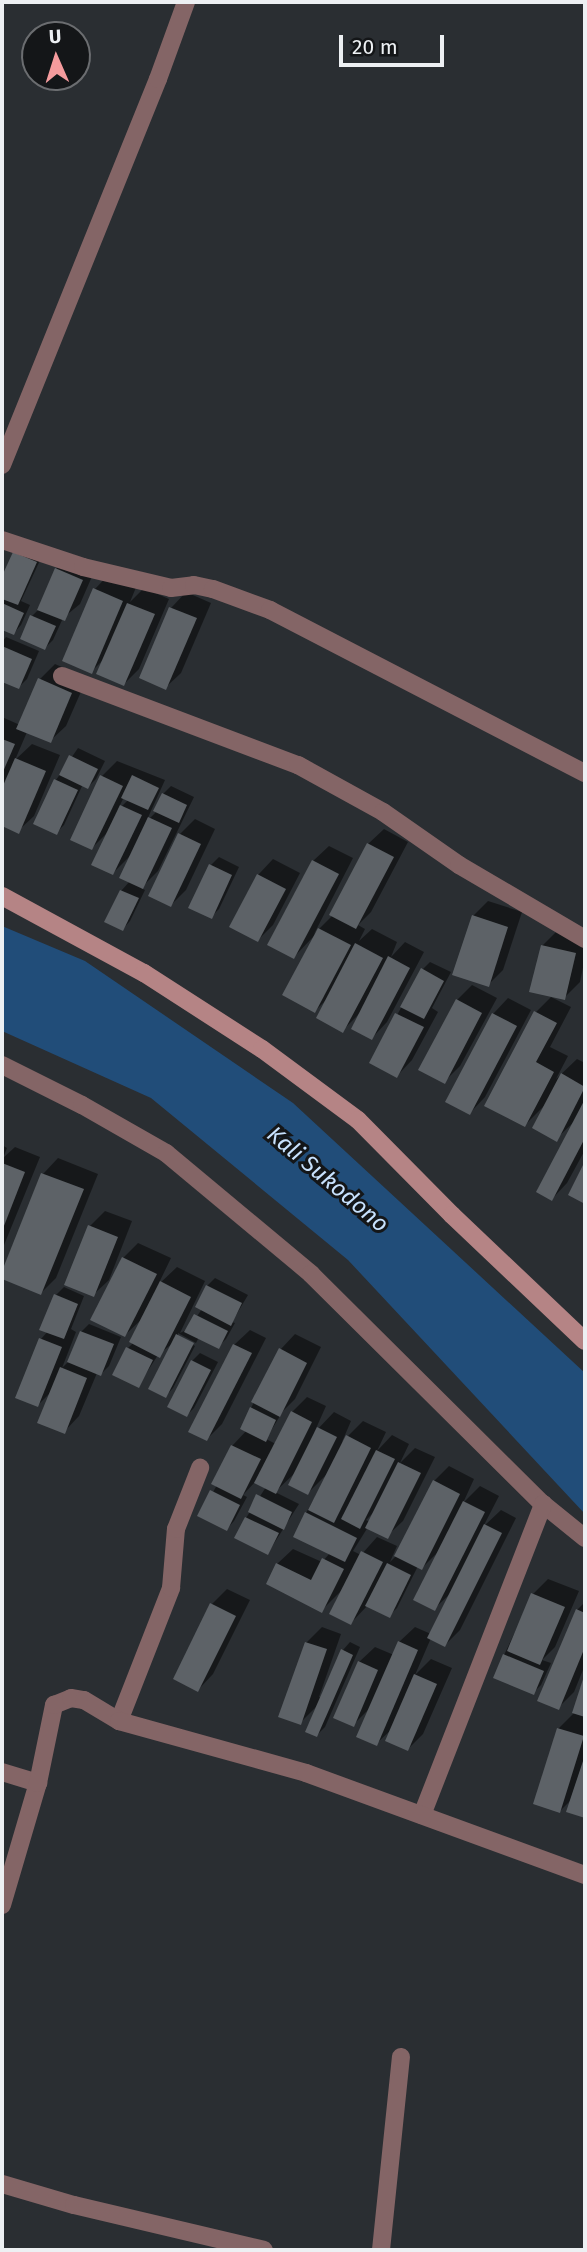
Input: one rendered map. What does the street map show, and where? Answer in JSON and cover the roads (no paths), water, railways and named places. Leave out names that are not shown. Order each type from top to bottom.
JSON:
[{"type":"main road","points":[[2,897],[144,972],[262,1049],[358,1120],[452,1215],[585,1341]]},
{"type":"street","points":[[2,465],[153,92],[186,2]]},
{"type":"street","points":[[2,541],[83,567],[171,588],[194,585],[213,589],[271,610],[585,773]]},
{"type":"street","points":[[62,676],[298,765],[383,812],[459,865],[585,939]]},
{"type":"street","points":[[2,1065],[82,1105],[166,1153],[311,1274],[543,1504],[585,1538]]},
{"type":"street","points":[[119,1721],[171,1588],[176,1530],[200,1468]]},
{"type":"street","points":[[422,1815],[543,1504]]},
{"type":"street","points":[[2,1905],[38,1783],[54,1705],[71,1698],[84,1700],[119,1721],[306,1773],[585,1875]]},
{"type":"street","points":[[2,1772],[38,1783]]},
{"type":"street","points":[[381,2250],[401,2057]]},
{"type":"street","points":[[2,2184],[74,2206],[264,2250]]},
{"type":"water","name":"Kali Sukodono","points":[[2,926],[85,961],[293,1103],[585,1373],[585,1514],[348,1260],[151,1098],[2,1031]]}]
